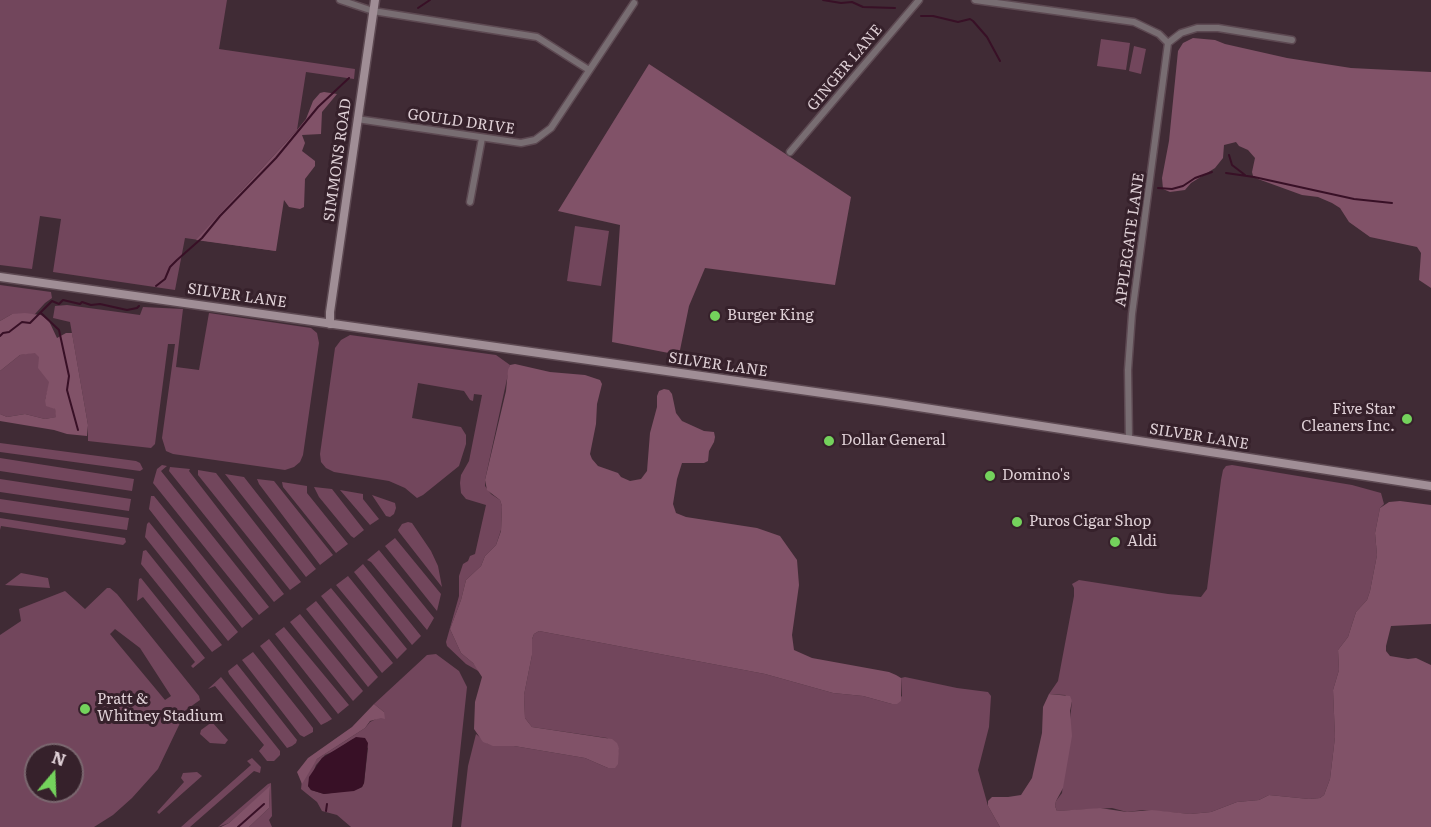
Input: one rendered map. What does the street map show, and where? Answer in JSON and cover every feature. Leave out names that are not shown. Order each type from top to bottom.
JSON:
[{"type":"main road","name":"SIMMONS ROAD","points":[[330,324],[375,0]]},
{"type":"main road","name":"SILVER LANE","points":[[0,277],[886,402],[1431,486]]},
{"type":"street","points":[[340,0],[373,11],[537,37],[589,70]]},
{"type":"street","name":"GINGER LANE","points":[[790,152],[918,0]]},
{"type":"street","points":[[975,0],[1134,22],[1159,34],[1168,44],[1181,33],[1197,28],[1218,28],[1292,40]]},
{"type":"street","name":"GOULD DRIVE","points":[[357,119],[521,143],[535,140],[551,128],[634,3]]},
{"type":"street","name":"APPLEGATE LANE","points":[[1130,440],[1128,370],[1132,314],[1168,44]]},
{"type":"street","points":[[470,202],[482,138]]},
{"type":"shaded area","points":[[0,0],[227,0],[219,49],[355,69],[354,79],[306,72],[297,130],[240,192],[276,251],[185,238],[175,290],[53,272],[61,219],[40,216],[32,269],[0,265]]},
{"type":"shaded area","points":[[1193,38],[1215,40],[1287,58],[1351,68],[1431,72],[1431,288],[1419,280],[1421,253],[1417,247],[1370,237],[1349,222],[1340,208],[1332,203],[1258,179],[1253,176],[1252,172],[1255,158],[1236,142],[1224,145],[1223,158],[1215,168],[1191,183],[1185,190],[1170,192],[1163,189],[1162,178],[1169,141],[1178,51],[1183,43]]},
{"type":"shaded area","points":[[1101,39],[1130,43],[1126,70],[1097,66]]},
{"type":"shaded area","points":[[1134,46],[1146,49],[1141,74],[1129,71]]},
{"type":"shaded area","points":[[649,64],[851,197],[835,285],[705,268],[689,306],[679,355],[612,342],[620,225],[558,211]]},
{"type":"shaded area","points":[[324,92],[337,94],[322,112],[321,134],[302,135],[305,143],[302,151],[315,161],[315,166],[305,179],[304,207],[300,209],[289,207],[284,200],[276,251],[196,240],[297,130],[306,119],[313,101]]},
{"type":"shaded area","points":[[575,226],[609,231],[601,286],[567,281]]},
{"type":"shaded area","points":[[0,285],[51,292],[52,298],[35,314],[12,314],[0,321]]},
{"type":"shaded area","points":[[67,305],[140,315],[143,307],[183,309],[176,367],[199,370],[209,313],[311,328],[317,333],[319,343],[303,455],[300,462],[285,470],[173,454],[166,451],[162,438],[175,344],[168,344],[155,444],[151,448],[88,441],[88,425],[70,322],[53,318],[55,306]]},
{"type":"shaded area","points":[[12,314],[41,315],[49,321],[57,338],[66,333],[72,333],[88,425],[87,436],[0,421],[0,414],[7,417],[25,414],[45,419],[56,417],[55,409],[46,406],[49,382],[38,368],[39,357],[35,353],[20,355],[0,371],[0,321]]},
{"type":"shaded area","points":[[350,335],[496,355],[510,365],[485,480],[485,486],[500,500],[502,506],[501,530],[496,545],[485,556],[481,566],[466,580],[450,629],[461,653],[480,672],[466,664],[447,646],[446,642],[459,596],[459,576],[463,564],[475,554],[486,505],[466,499],[461,493],[460,483],[461,475],[469,461],[482,395],[474,394],[473,401],[464,391],[418,383],[412,418],[461,427],[466,435],[466,444],[459,466],[423,495],[417,498],[405,488],[389,481],[334,472],[321,462],[320,454],[335,348],[341,340]]},
{"type":"shaded area","points":[[35,352],[50,382],[45,400],[55,409],[57,417],[45,419],[25,414],[7,417],[0,414],[0,371],[20,355]]},
{"type":"shaded area","points":[[515,364],[550,372],[585,375],[600,380],[602,384],[590,454],[598,466],[618,473],[630,481],[641,479],[647,471],[650,433],[657,407],[657,396],[659,391],[669,390],[676,413],[682,421],[704,431],[714,432],[715,437],[709,451],[708,461],[682,463],[673,504],[676,513],[686,517],[757,528],[780,536],[797,560],[799,585],[792,635],[794,650],[812,658],[896,675],[901,678],[901,701],[892,704],[863,696],[833,693],[765,674],[539,631],[532,639],[532,655],[524,695],[525,718],[532,727],[612,739],[619,748],[618,764],[615,768],[608,768],[585,758],[514,746],[493,746],[483,742],[474,729],[475,702],[482,677],[473,663],[461,653],[450,629],[466,580],[481,566],[485,556],[496,545],[501,531],[502,506],[500,500],[487,490],[485,480],[506,391],[508,370],[510,365]]},
{"type":"shaded area","points":[[0,443],[136,461],[143,469],[140,471],[0,452]]},
{"type":"shaded area","points":[[0,458],[134,479],[132,491],[0,471]]},
{"type":"shaded area","points":[[162,465],[167,466],[161,471],[269,607],[259,615],[153,483],[157,469]]},
{"type":"shaded area","points":[[1232,465],[1352,485],[1381,493],[1384,504],[1380,508],[1375,533],[1377,555],[1370,591],[1367,600],[1356,612],[1348,637],[1338,650],[1339,670],[1333,690],[1335,737],[1330,779],[1324,795],[1320,798],[1309,799],[1269,795],[1259,800],[1237,802],[1211,812],[1190,814],[1143,810],[1127,812],[1112,808],[1057,811],[1055,806],[1062,793],[1072,701],[1065,695],[1049,694],[1058,681],[1074,596],[1072,584],[1079,580],[1201,597],[1207,589],[1223,470],[1226,466]]},
{"type":"shaded area","points":[[170,467],[190,469],[189,471],[284,594],[274,602],[169,471]]},
{"type":"shaded area","points":[[198,470],[216,473],[301,582],[290,590],[198,475]]},
{"type":"shaded area","points":[[225,474],[244,477],[316,569],[306,577]]},
{"type":"shaded area","points":[[0,479],[131,499],[129,511],[0,492]]},
{"type":"shaded area","points":[[257,479],[274,481],[333,555],[320,565]]},
{"type":"shaded area","points":[[282,482],[307,486],[307,493],[348,544],[336,553],[283,487]]},
{"type":"shaded area","points":[[314,487],[332,489],[364,530],[354,538],[351,536],[319,497]]},
{"type":"shaded area","points":[[340,490],[363,494],[363,499],[379,519],[370,525]]},
{"type":"shaded area","points":[[372,495],[395,503],[394,514],[390,517],[386,516]]},
{"type":"shaded area","points":[[151,496],[154,496],[253,619],[242,628],[149,509]]},
{"type":"shaded area","points":[[0,499],[129,518],[127,530],[0,512]]},
{"type":"shaded area","points":[[1389,502],[1431,505],[1431,624],[1391,626],[1386,651],[1390,656],[1416,658],[1431,665],[1431,827],[1000,827],[988,806],[988,801],[992,797],[1021,795],[1032,778],[1042,733],[1043,707],[1049,694],[1070,696],[1072,701],[1070,711],[1072,736],[1063,788],[1055,806],[1057,811],[1100,808],[1127,812],[1152,810],[1190,814],[1211,812],[1237,802],[1259,800],[1269,795],[1309,799],[1320,798],[1324,795],[1330,779],[1335,737],[1333,690],[1339,670],[1338,650],[1348,637],[1356,612],[1367,600],[1370,591],[1377,555],[1375,533],[1380,508]]},
{"type":"shaded area","points":[[0,518],[125,538],[126,542],[123,545],[1,526],[0,530]]},
{"type":"shaded area","points":[[149,522],[238,632],[228,641],[145,537]]},
{"type":"shaded area","points":[[412,523],[431,551],[438,566],[442,587],[399,532],[402,524]]},
{"type":"shaded area","points":[[395,538],[441,594],[437,611],[385,546]]},
{"type":"shaded area","points":[[146,550],[222,645],[212,652],[141,564],[143,551]]},
{"type":"shaded area","points":[[379,550],[434,618],[427,630],[367,560]]},
{"type":"shaded area","points":[[363,564],[421,636],[412,645],[354,572]]},
{"type":"shaded area","points":[[21,573],[48,578],[50,588],[5,585]]},
{"type":"shaded area","points":[[348,576],[407,649],[397,659],[336,585]]},
{"type":"shaded area","points":[[141,578],[205,658],[193,668],[191,666],[195,662],[143,597],[137,601]]},
{"type":"shaded area","name":"Pratt & Whitney Stadium","points":[[107,588],[110,588],[200,700],[176,717],[180,723],[158,769],[113,815],[94,827],[0,827],[0,635],[21,621],[19,609],[65,591],[85,609]],"holes":[[[115,629],[140,648],[171,696],[165,700],[110,634]]]},
{"type":"shaded area","points":[[331,588],[393,663],[382,673],[321,596]]},
{"type":"shaded area","points":[[316,601],[378,677],[368,687],[306,609]]},
{"type":"shaded area","points":[[300,614],[363,691],[353,701],[290,622]]},
{"type":"shaded area","points":[[284,627],[349,705],[338,714],[275,634]]},
{"type":"shaded area","points":[[539,631],[765,674],[833,693],[863,696],[892,704],[902,696],[901,678],[905,677],[988,692],[991,696],[989,727],[978,770],[988,806],[1000,827],[461,827],[468,766],[476,734],[488,744],[585,758],[608,768],[617,758],[619,748],[607,738],[532,727],[525,718],[524,695],[532,655],[532,639]]},
{"type":"shaded area","points":[[269,639],[332,719],[321,725],[260,646]]},
{"type":"shaded area","points":[[253,652],[313,728],[313,732],[304,737],[300,735],[242,660]]},
{"type":"shaded area","points":[[436,654],[459,671],[467,687],[452,827],[351,827],[337,815],[322,811],[317,802],[301,789],[302,780],[310,768],[317,759],[365,728],[370,722],[384,715],[384,712],[374,704],[427,655]],"holes":[[[353,739],[368,748],[362,787],[324,794],[311,790],[308,786],[316,765],[325,755]]]},
{"type":"shaded area","points":[[237,664],[297,740],[292,746],[287,748],[229,674],[228,671]]},
{"type":"shaded area","points":[[221,677],[280,751],[280,755],[274,761],[267,761],[259,751],[264,745],[215,686],[208,689]]},
{"type":"shaded area","points":[[374,704],[384,712],[385,719],[370,721],[365,728],[317,759],[302,784],[297,772],[308,758],[352,727]]},
{"type":"shaded area","points":[[212,722],[228,740],[225,744],[210,743],[200,734],[201,730]]},
{"type":"shaded area","points":[[356,737],[365,738],[368,743],[362,787],[354,791],[324,794],[311,790],[308,786],[309,777],[322,758]]},
{"type":"shaded area","points":[[252,758],[261,767],[260,773],[254,771],[190,827],[181,827],[251,765],[247,761]]},
{"type":"shaded area","points":[[197,772],[202,776],[159,814],[157,812],[184,782],[181,778],[183,773]]},
{"type":"shaded area","points":[[271,783],[272,816],[269,820],[272,827],[249,827],[269,808],[270,787],[229,823],[218,827],[268,784]]},
{"type":"shaded area","points":[[270,786],[269,808],[249,827],[221,827],[229,823]]},
{"type":"waterway","points":[[418,8],[430,0]]},
{"type":"waterway","points":[[823,0],[852,2],[863,7],[895,8]]},
{"type":"waterway","points":[[921,16],[933,16],[958,22],[970,19],[987,37],[1000,61]]},
{"type":"waterway","points":[[156,286],[165,279],[170,267],[202,238],[276,158],[318,107],[349,78]]},
{"type":"waterway","points":[[1229,155],[1232,165],[1245,175]]},
{"type":"waterway","points":[[1158,188],[1172,189],[1183,186],[1195,178],[1212,172]]},
{"type":"waterway","points":[[1226,173],[1354,199],[1392,203]]},
{"type":"waterway","points":[[0,336],[22,322],[30,323],[52,301],[59,304],[63,300],[80,304],[82,302],[91,305],[100,304],[127,310],[139,306]]},
{"type":"waterway","points":[[41,313],[59,330],[69,376],[67,390],[78,430]]},
{"type":"waterway","points":[[238,827],[264,804]]},
{"type":"waterway","points":[[326,811],[327,804]]},
{"type":"place","name":"Burger King","points":[[715,316]]},
{"type":"place","name":"Five Star Cleaners Inc.","points":[[1407,419]]},
{"type":"place","name":"Dollar General","points":[[829,441]]},
{"type":"place","name":"Domino's","points":[[990,476]]},
{"type":"place","name":"Puros Cigar Shop","points":[[1017,522]]},
{"type":"place","name":"Aldi","points":[[1115,542]]},
{"type":"place","name":"Pratt & Whitney Stadium","points":[[85,709]]}]
